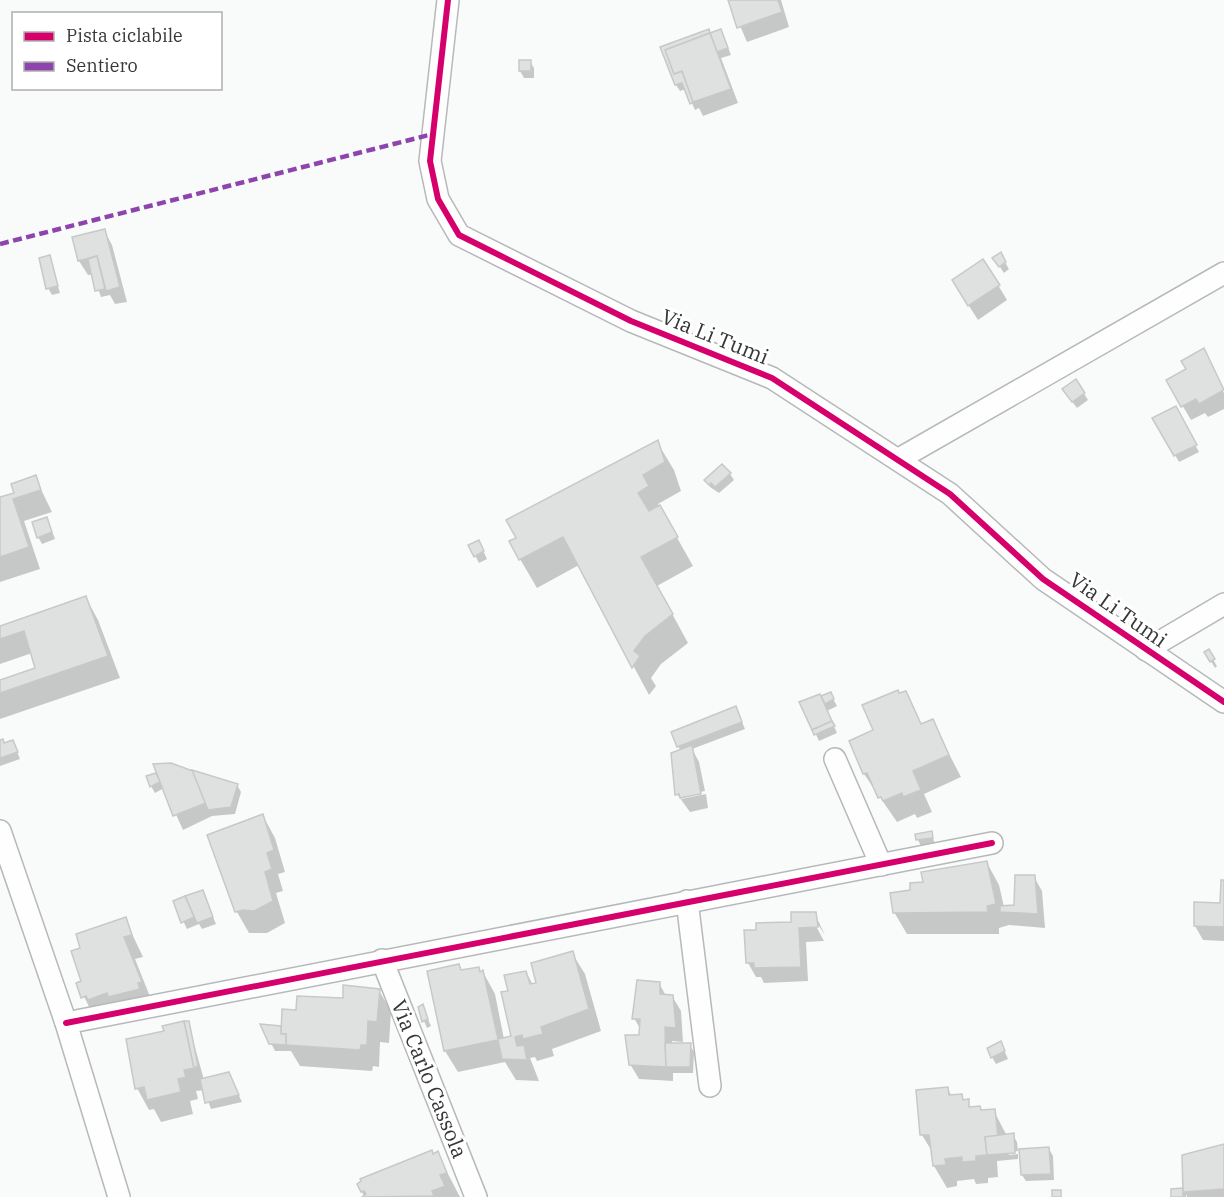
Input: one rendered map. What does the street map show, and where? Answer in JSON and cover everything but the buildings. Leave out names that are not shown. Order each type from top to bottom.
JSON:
[{"type":"street","name":"Via Li Tumi","points":[[448,0],[430,161],[438,199],[459,235],[631,321],[772,378],[950,494],[1043,579],[1224,702]]},
{"type":"street","points":[[899,459],[1224,273]]},
{"type":"street","points":[[1146,650],[1224,604]]},
{"type":"street","points":[[835,759],[881,865]]},
{"type":"street","points":[[0,831],[66,1023],[119,1197]]},
{"type":"street","points":[[66,1023],[992,843]]},
{"type":"street","points":[[687,902],[710,1086]]},
{"type":"street","name":"Via Carlo Cassola","points":[[382,960],[476,1197]]},
{"type":"marked path","points":[[0,244],[433,134]]},
{"type":"cycle path","points":[[448,0],[430,161],[438,199],[459,235],[631,321],[772,378],[950,494],[1043,579],[1224,702]]},
{"type":"cycle path","points":[[66,1023],[992,843]]}]
